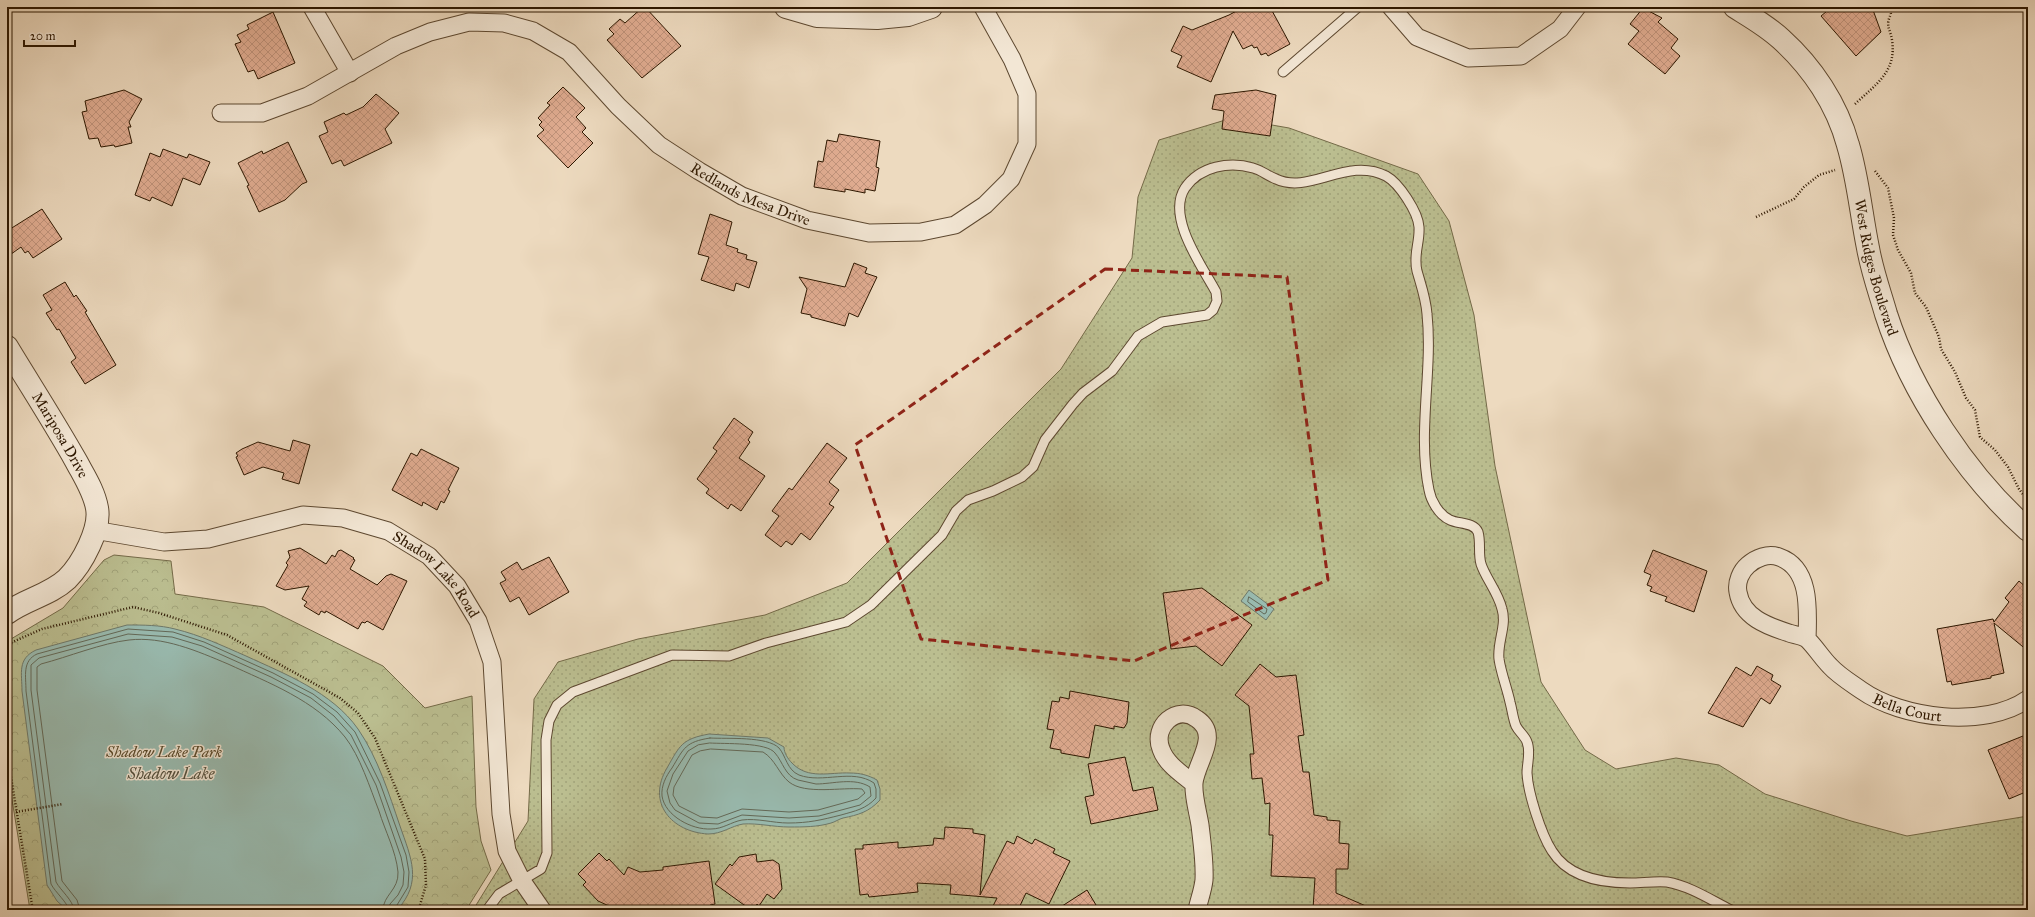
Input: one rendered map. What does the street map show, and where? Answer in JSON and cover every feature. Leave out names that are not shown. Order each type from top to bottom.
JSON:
[{"type":"street","points":[[312,7],[350,74]]},
{"type":"street","points":[[786,7],[817,16],[876,12],[908,15],[931,7]]},
{"type":"street","name":"Redlands Mesa Drive","points":[[221,113],[262,113],[308,96],[350,74],[396,46],[430,32],[469,22],[504,22],[533,31],[569,52],[618,106],[659,145],[699,171],[742,196],[807,220],[869,233],[921,232],[955,225],[985,205],[1011,179],[1027,144],[1027,94],[1012,59],[983,7]]},
{"type":"street","points":[[1391,7],[1417,37],[1468,58],[1521,56],[1560,29],[1577,7]]},
{"type":"street","name":"West Ridges Boulevard","points":[[1735,7],[1780,38],[1815,77],[1839,120],[1848,145],[1868,251],[1896,341],[1912,375],[1960,454],[2005,507],[2028,530]]},
{"type":"street","name":"Mariposa Drive","points":[[7,347],[64,440],[92,491],[97,509],[94,530],[88,550],[81,563],[67,579],[52,590],[7,613]]},
{"type":"street","name":"Shadow Lake Road","points":[[94,530],[164,542],[208,539],[303,515],[343,518],[388,531],[429,556],[461,592],[478,622],[492,662],[501,814],[507,851],[522,881],[542,910]]},
{"type":"street","points":[[1765,556],[1776,556],[1787,560],[1796,567],[1802,577],[1805,588],[1807,639],[1788,633],[1754,618],[1745,610],[1739,600],[1737,589],[1742,573],[1754,560],[1765,556]]},
{"type":"street","name":"Bella Court","points":[[1807,639],[1830,666],[1862,691],[1901,709],[1943,718],[1986,715],[2022,704],[2028,699]]},
{"type":"street","points":[[1194,784],[1203,851],[1204,881],[1197,910]]},
{"type":"lane","points":[[1283,72],[1358,7]]},
{"type":"lane","points":[[487,910],[499,894],[541,869],[547,853],[546,740],[549,721],[558,705],[574,692],[672,655],[730,656],[766,643],[846,622],[871,605],[942,535],[956,511],[968,500],[993,491],[1022,477],[1033,467],[1045,440],[1073,404],[1083,393],[1112,371],[1138,336],[1162,322],[1207,315],[1213,310],[1217,301],[1216,292],[1188,241],[1181,223],[1180,209],[1183,191],[1196,176],[1217,167],[1234,164],[1256,168],[1276,179],[1290,184],[1357,168],[1387,176],[1401,191],[1416,212],[1420,231],[1414,256],[1428,315],[1425,451],[1429,492],[1437,508],[1448,519],[1472,526],[1478,531],[1481,564],[1495,590],[1503,611],[1504,623],[1499,658],[1516,726],[1527,741],[1527,775],[1542,831],[1553,853],[1564,864],[1578,874],[1596,880],[1624,883],[1672,883],[1684,886],[1731,910]]},
{"type":"path","points":[[1855,104],[1888,73],[1892,41],[1887,23],[1891,14],[1889,7]]},
{"type":"path","points":[[1756,217],[1794,199],[1804,187],[1819,175],[1852,165]]},
{"type":"path","points":[[1875,171],[1888,188],[1894,218],[1893,235],[1898,250],[1911,273],[1914,292],[1926,307],[1939,338],[1941,349],[1955,372],[1966,398],[1975,410],[1980,437],[1995,450],[2008,467],[2018,489],[2028,501]]},
{"type":"path","points":[[7,646],[8,644],[42,629],[133,607],[159,613],[227,635],[340,698],[358,712],[375,738],[425,858],[426,884],[420,905],[416,910]]},
{"type":"path","points":[[7,753],[34,910]]},
{"type":"path","points":[[16,812],[63,804]]},
{"type":"highlighted area","points":[[1105,269],[1287,277],[1328,580],[1134,661],[921,639],[855,445]]},
{"type":"green space","points":[[1232,118],[1289,128],[1418,174],[1449,221],[1474,315],[1495,466],[1541,682],[1585,750],[1616,769],[1676,758],[1719,765],[1765,794],[1851,821],[1907,836],[2028,816],[2028,910],[473,910],[528,821],[534,699],[558,662],[638,639],[765,615],[847,583],[1061,369],[1132,258],[1138,197],[1159,140]]},
{"type":"green space","name":"Shadow Lake","points":[[114,555],[171,561],[175,594],[264,607],[383,666],[425,708],[472,696],[476,807],[481,841],[491,870],[466,910],[30,910],[7,769],[7,644],[11,639],[63,608],[104,560]]},
{"type":"water","points":[[1249,590],[1274,609],[1266,620],[1241,601]]},
{"type":"water","name":"Shadow Lake","points":[[127,625],[169,628],[184,631],[211,641],[307,685],[321,694],[347,716],[365,740],[377,764],[392,801],[411,859],[412,880],[410,890],[405,900],[397,910],[67,910],[57,901],[47,885],[22,691],[21,672],[23,662],[36,650]]},
{"type":"water","points":[[709,734],[768,738],[784,747],[785,754],[788,758],[798,768],[805,772],[820,774],[854,773],[870,777],[877,780],[880,789],[880,800],[872,807],[854,816],[842,818],[832,823],[821,825],[789,827],[743,824],[713,834],[695,832],[683,828],[666,813],[661,804],[659,793],[661,781],[671,760],[683,744],[693,738]]},
{"type":"building","points":[[643,7],[645,7],[681,46],[642,78],[607,40],[614,34],[609,29],[620,19],[625,23]]},
{"type":"building","points":[[1244,7],[1270,7],[1290,44],[1268,56],[1266,53],[1261,55],[1257,47],[1254,48],[1252,45],[1243,49],[1233,31],[1211,82],[1177,67],[1182,56],[1171,51],[1183,26],[1192,30],[1229,15]]},
{"type":"building","points":[[1832,7],[1870,7],[1873,10],[1881,32],[1856,56],[1821,16]]},
{"type":"building","points":[[1643,8],[1662,18],[1658,22],[1678,39],[1671,48],[1680,56],[1665,74],[1628,44],[1639,31],[1630,24]]},
{"type":"building","points":[[273,12],[295,63],[258,79],[254,70],[248,72],[235,44],[241,42],[237,35],[249,29],[247,25]]},
{"type":"building","points":[[563,87],[585,108],[576,117],[586,128],[582,132],[593,143],[568,168],[537,136],[544,130],[539,125],[542,122],[538,118],[550,105],[547,103]]},
{"type":"building","points":[[124,90],[142,99],[129,122],[131,127],[128,127],[132,143],[115,147],[114,145],[101,147],[98,138],[89,139],[82,112],[87,111],[85,101]]},
{"type":"building","points":[[1256,90],[1276,95],[1270,136],[1222,129],[1224,111],[1212,109],[1215,95]]},
{"type":"building","points":[[376,94],[399,113],[385,129],[392,143],[344,166],[341,160],[332,164],[319,136],[328,132],[324,122],[344,113],[346,115],[363,107]]},
{"type":"building","points":[[839,134],[880,141],[876,167],[879,168],[875,191],[865,189],[865,193],[845,189],[845,192],[814,187],[818,161],[823,162],[827,140],[837,142]]},
{"type":"building","points":[[288,142],[307,182],[302,184],[285,200],[259,212],[247,186],[249,185],[238,163],[262,151],[263,154]]},
{"type":"building","points":[[163,149],[187,158],[189,154],[210,162],[200,185],[183,178],[172,206],[152,197],[150,201],[135,195],[150,153],[160,157]]},
{"type":"building","points":[[42,209],[62,239],[33,258],[28,251],[25,253],[21,247],[7,257],[7,231]]},
{"type":"building","points":[[710,214],[732,222],[726,245],[738,249],[737,252],[747,255],[746,259],[757,262],[749,288],[736,283],[734,291],[701,280],[709,257],[698,254]]},
{"type":"building","points":[[854,263],[867,268],[865,273],[877,277],[858,317],[849,313],[845,326],[801,313],[807,289],[799,277],[845,287]]},
{"type":"building","points":[[65,282],[74,297],[76,295],[87,311],[85,312],[116,365],[85,384],[71,362],[76,358],[59,329],[57,330],[46,313],[52,310],[43,295]]},
{"type":"building","points":[[734,418],[753,432],[748,440],[750,442],[739,458],[765,476],[741,511],[731,504],[728,509],[706,493],[709,489],[697,479],[717,451],[713,448]]},
{"type":"building","points":[[293,440],[310,445],[299,484],[282,479],[284,473],[263,467],[244,475],[236,457],[238,456],[236,453],[258,442],[290,451]]},
{"type":"building","points":[[827,443],[847,458],[829,482],[839,490],[829,504],[834,507],[810,540],[801,533],[792,545],[786,541],[781,547],[765,535],[779,516],[772,511],[789,488],[792,490]]},
{"type":"building","points":[[421,449],[459,468],[448,490],[450,491],[444,503],[441,501],[437,510],[423,502],[422,506],[392,490],[411,453],[417,456]]},
{"type":"building","points":[[300,548],[326,564],[332,555],[335,557],[338,551],[341,550],[355,560],[350,569],[377,585],[386,576],[391,574],[407,581],[383,630],[367,621],[365,623],[362,622],[358,629],[326,611],[325,613],[321,611],[319,615],[304,606],[307,602],[302,599],[309,586],[285,590],[276,586],[288,565],[286,563],[290,557],[288,551]]},
{"type":"building","points":[[1653,550],[1707,571],[1694,612],[1665,601],[1667,597],[1650,591],[1652,587],[1647,585],[1651,575],[1644,572]]},
{"type":"building","points":[[549,557],[569,592],[529,615],[519,597],[510,602],[500,583],[506,580],[501,572],[517,562],[522,570]]},
{"type":"building","points":[[2019,581],[2028,589],[2028,651],[1994,623],[2004,673],[1991,676],[1991,678],[1952,685],[1951,681],[1947,682],[1937,629],[1993,619],[1994,622],[2009,602],[2005,598]]},
{"type":"building","points":[[1202,588],[1252,625],[1222,666],[1196,646],[1171,649],[1163,593]]},
{"type":"building","points":[[1260,664],[1276,677],[1296,675],[1304,735],[1298,736],[1303,772],[1309,772],[1314,815],[1327,817],[1327,820],[1340,821],[1339,843],[1349,844],[1348,869],[1336,869],[1336,893],[1375,910],[1313,909],[1315,878],[1271,876],[1273,835],[1269,835],[1270,803],[1265,804],[1262,778],[1252,779],[1250,754],[1254,754],[1249,706],[1235,695]]},
{"type":"building","points":[[1757,666],[1773,675],[1771,680],[1781,686],[1770,704],[1761,698],[1743,727],[1708,713],[1736,667],[1751,676]]},
{"type":"building","points":[[1070,691],[1129,702],[1127,723],[1124,728],[1114,726],[1114,729],[1095,725],[1089,758],[1061,753],[1061,750],[1050,748],[1054,730],[1047,729],[1052,701],[1059,702],[1060,697],[1069,699]]},
{"type":"building","points":[[2028,734],[2028,791],[2009,799],[1988,750]]},
{"type":"building","points":[[1125,757],[1133,791],[1153,787],[1158,810],[1091,824],[1085,797],[1094,795],[1088,764]]},
{"type":"building","points":[[945,827],[973,829],[973,833],[985,835],[980,895],[1007,841],[1014,844],[1017,836],[1032,844],[1035,839],[1055,849],[1053,853],[1070,861],[1049,904],[1026,893],[1018,910],[991,910],[997,898],[950,894],[951,885],[917,883],[918,892],[869,897],[868,894],[860,895],[855,849],[863,849],[863,845],[898,842],[898,848],[933,845],[934,838],[944,839]]},
{"type":"building","points":[[599,853],[607,861],[609,859],[624,875],[628,867],[640,872],[663,870],[663,867],[709,861],[715,904],[710,905],[711,907],[688,910],[618,910],[598,901],[583,885],[586,882],[578,874]]},
{"type":"building","points":[[756,854],[757,862],[773,860],[779,864],[782,889],[774,899],[767,894],[759,906],[757,904],[753,910],[751,910],[715,884],[730,864],[732,866],[739,857]]},
{"type":"building","points":[[1087,890],[1099,910],[1056,910]]},
{"type":"park label","name":"Shadow Lake Park","points":[[164,752]]}]
